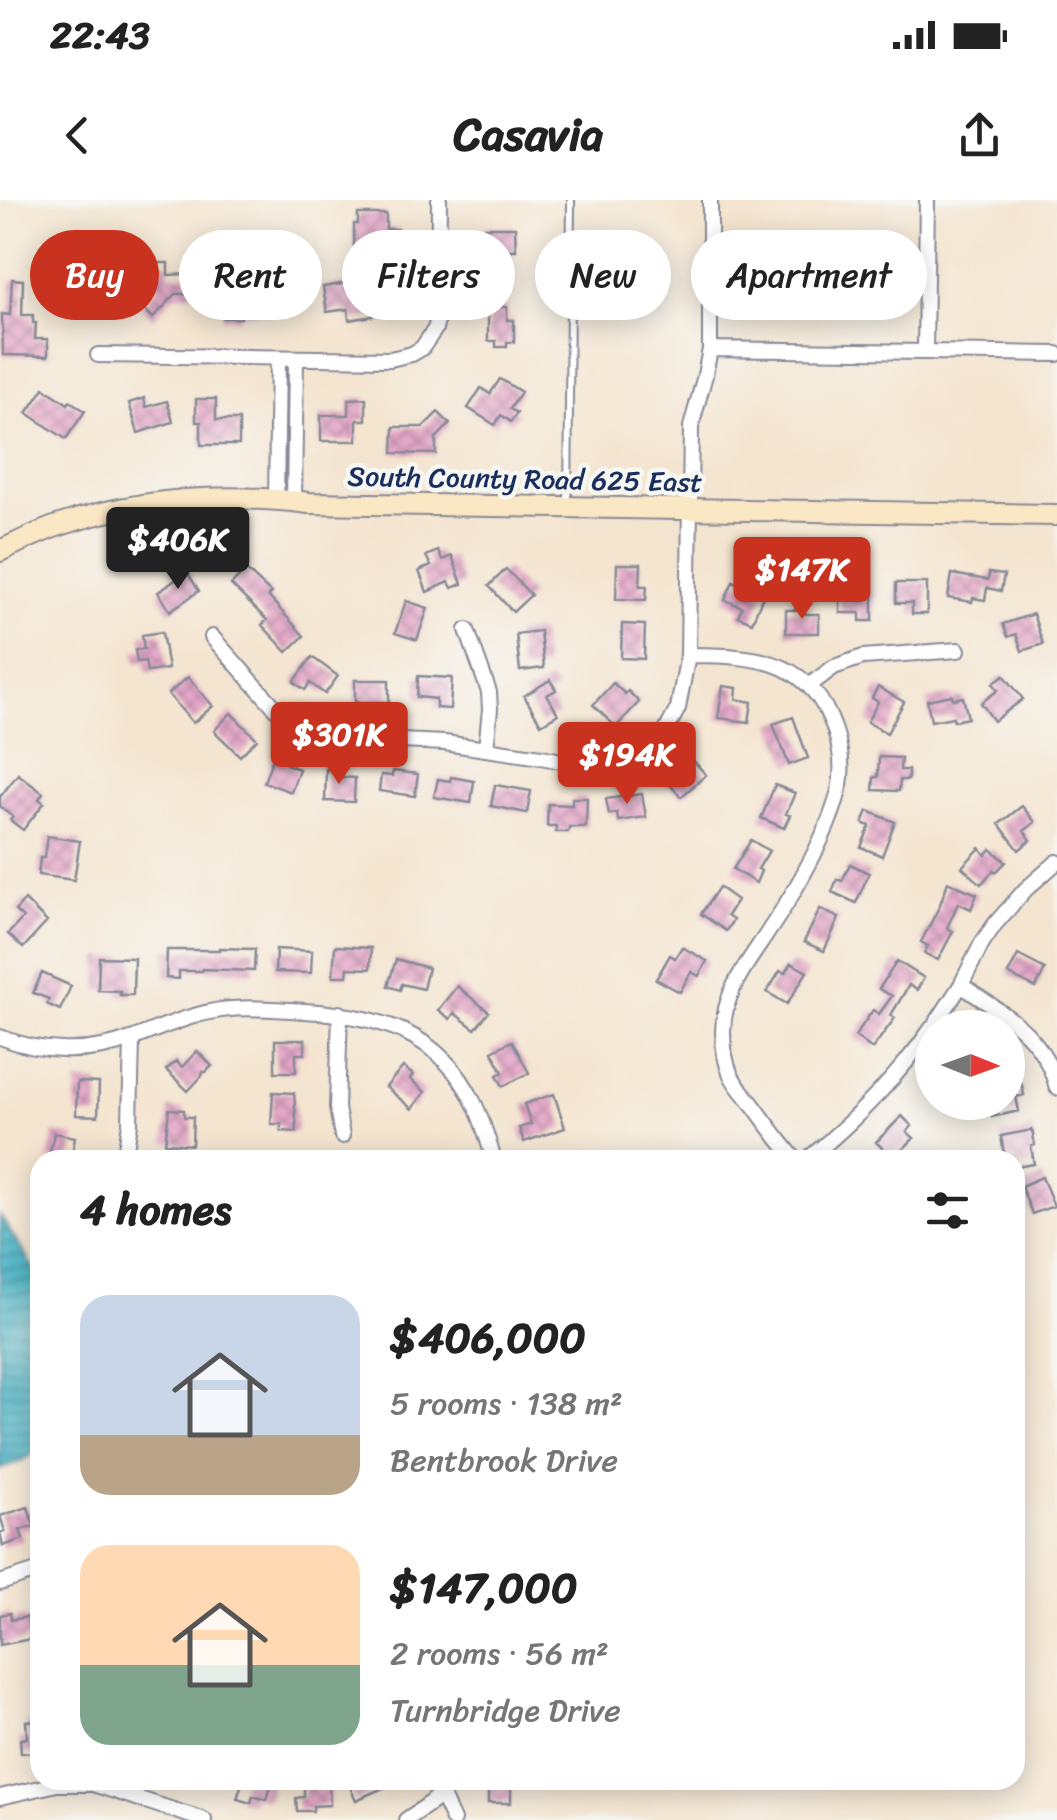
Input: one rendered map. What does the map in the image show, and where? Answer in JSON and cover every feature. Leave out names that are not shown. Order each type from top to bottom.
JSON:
[{"type":"street","points":[[98,355],[399,358],[412,354],[422,348],[436,329],[438,318],[439,200]]},
{"type":"street","points":[[212,637],[280,714],[307,729],[339,738],[486,748],[588,766],[611,766],[636,757],[657,741],[678,708],[688,655],[691,427],[710,349],[710,200]]},
{"type":"street","points":[[925,352],[927,200]]},
{"type":"street","points":[[710,349],[1057,354]]},
{"type":"street","points":[[278,358],[285,500]]},
{"type":"street","points":[[285,500],[296,358]]},
{"type":"street","name":"South County Road 625 East","points":[[0,550],[54,527],[130,507],[212,498],[1057,515]]},
{"type":"street","points":[[468,630],[489,692],[486,748]]},
{"type":"street","points":[[810,685],[834,667],[863,658],[958,650]]},
{"type":"street","points":[[688,655],[757,658],[786,669],[810,685],[826,709],[837,738],[840,786],[829,817],[802,877],[738,975],[727,1003],[723,1032],[732,1078],[788,1150]]},
{"type":"street","points":[[945,1010],[995,924],[1057,862]]},
{"type":"street","points":[[962,985],[1030,1035],[1045,1057],[1057,1088]]},
{"type":"street","points":[[0,1037],[60,1050],[93,1048],[132,1039],[201,1014],[239,1007],[340,1013],[396,1027],[436,1052],[468,1092],[491,1150]]},
{"type":"street","points":[[340,1013],[337,1108],[342,1136]]},
{"type":"street","points":[[126,1150],[132,1039]]},
{"type":"street","points":[[818,1150],[855,1118],[915,1050]]},
{"type":"street","points":[[0,1583],[30,1573]]},
{"type":"street","points":[[0,1797],[31,1790]]},
{"type":"street","points":[[112,1790],[204,1820]]},
{"type":"street","points":[[406,1820],[440,1790]]},
{"type":"street","points":[[445,1790],[453,1820]]},
{"type":"lane","points":[[568,507],[571,200]]},
{"type":"water","points":[[0,1216],[30,1262],[30,1456],[0,1468]]},
{"type":"building","points":[[358,214],[386,214],[386,229],[398,230],[354,230],[354,224],[358,224]]},
{"type":"building","points":[[515,227],[516,250],[515,230],[485,230]]},
{"type":"building","points":[[168,263],[168,275],[179,275],[179,294],[159,312],[159,264]]},
{"type":"building","points":[[12,279],[23,280],[22,315],[30,315],[36,323],[35,339],[48,339],[48,356],[3,355],[2,314],[10,315]]},
{"type":"building","points":[[342,284],[342,310],[327,312],[323,287]]},
{"type":"building","points":[[488,320],[514,320],[514,342],[496,347],[496,341],[488,341]]},
{"type":"building","points":[[500,379],[521,392],[510,409],[517,413],[511,422],[501,415],[495,425],[468,408],[481,388],[490,394]]},
{"type":"building","points":[[44,388],[85,411],[66,439],[27,413]]},
{"type":"building","points":[[144,398],[146,407],[167,401],[173,422],[138,433],[129,403]]},
{"type":"building","points":[[366,398],[366,420],[357,420],[357,441],[321,441],[321,415],[349,415],[349,399]]},
{"type":"building","points":[[196,399],[216,399],[216,420],[239,420],[239,445],[201,445]]},
{"type":"building","points":[[438,412],[450,424],[436,438],[436,454],[393,453],[394,427],[423,427]]},
{"type":"building","points":[[438,551],[442,560],[452,556],[462,584],[452,588],[449,582],[427,592],[419,571],[431,566],[426,556]]},
{"type":"building","points":[[617,564],[641,564],[640,586],[647,586],[646,600],[616,599]]},
{"type":"building","points":[[506,569],[531,595],[513,612],[489,586]]},
{"type":"building","points":[[246,570],[271,593],[268,596],[304,636],[287,652],[262,625],[267,620],[231,585]]},
{"type":"building","points":[[187,572],[199,591],[170,611],[158,592]]},
{"type":"building","points":[[989,573],[1004,575],[1001,591],[987,588],[985,600],[973,598],[972,602],[948,598],[952,574],[988,580]]},
{"type":"building","points":[[733,581],[764,594],[752,622],[738,616],[742,607],[725,600]]},
{"type":"building","points":[[896,583],[927,583],[927,614],[912,614],[912,603],[896,603]]},
{"type":"building","points":[[840,591],[873,591],[873,621],[860,621],[860,613],[840,613]]},
{"type":"building","points":[[406,601],[428,608],[417,640],[395,633]]},
{"type":"building","points":[[786,610],[819,614],[819,633],[786,633]]},
{"type":"building","points":[[1033,614],[1043,644],[1022,651],[1016,634],[1008,637],[1003,624]]},
{"type":"building","points":[[622,624],[645,625],[644,659],[621,658]]},
{"type":"building","points":[[540,631],[544,668],[520,671],[516,634]]},
{"type":"building","points":[[162,632],[168,669],[147,672],[145,661],[137,662],[135,650],[144,649],[142,635]]},
{"type":"building","points":[[312,657],[338,676],[325,694],[310,683],[305,690],[294,682]]},
{"type":"building","points":[[1004,675],[1023,699],[994,721],[981,703],[998,690],[993,683]]},
{"type":"building","points":[[418,676],[452,678],[450,709],[436,708],[436,699],[417,697]]},
{"type":"building","points":[[188,677],[213,706],[193,723],[168,694]]},
{"type":"building","points":[[355,680],[389,680],[389,702],[355,702]]},
{"type":"building","points":[[550,680],[556,690],[547,695],[558,714],[541,724],[524,696]]},
{"type":"building","points":[[613,683],[639,702],[616,727],[593,705]]},
{"type":"building","points":[[723,686],[737,688],[736,699],[752,702],[749,722],[718,718]]},
{"type":"building","points":[[878,687],[904,702],[887,733],[867,722],[878,702],[872,698]]},
{"type":"building","points":[[952,695],[953,699],[963,697],[968,718],[931,721],[927,700]]},
{"type":"building","points":[[231,713],[257,739],[240,756],[214,731]]},
{"type":"building","points":[[793,717],[808,758],[789,765],[773,724]]},
{"type":"building","points":[[275,751],[289,756],[286,764],[299,769],[291,792],[264,782]]},
{"type":"building","points":[[879,757],[901,758],[900,770],[908,770],[908,780],[900,780],[899,791],[873,790]]},
{"type":"building","points":[[692,759],[706,775],[681,797],[665,779]]},
{"type":"building","points":[[326,769],[341,770],[341,777],[355,778],[354,802],[325,801]]},
{"type":"building","points":[[393,771],[418,774],[415,796],[379,791],[381,775],[392,776]]},
{"type":"building","points":[[18,774],[43,793],[39,799],[44,803],[23,830],[0,806],[0,797]]},
{"type":"building","points":[[451,777],[474,781],[471,803],[434,797],[438,779],[450,781]]},
{"type":"building","points":[[495,785],[531,791],[527,813],[491,806]]},
{"type":"building","points":[[775,785],[795,793],[784,828],[761,818]]},
{"type":"building","points":[[642,794],[646,817],[618,821],[617,813],[609,814],[606,799]]},
{"type":"building","points":[[572,798],[587,798],[586,827],[556,832],[556,826],[547,826],[548,804],[572,805]]},
{"type":"building","points":[[1022,806],[1035,822],[1024,831],[1031,840],[1019,850],[999,824]]},
{"type":"building","points":[[868,811],[895,822],[882,856],[861,847],[870,826],[863,823]]},
{"type":"building","points":[[47,836],[80,841],[74,880],[38,875]]},
{"type":"building","points":[[751,840],[769,851],[758,869],[761,871],[756,883],[733,869]]},
{"type":"building","points":[[980,848],[986,855],[991,849],[1006,862],[981,884],[962,867]]},
{"type":"building","points":[[850,864],[869,873],[856,903],[832,892]]},
{"type":"building","points":[[948,882],[977,894],[971,909],[958,903],[947,928],[953,931],[938,960],[924,953],[928,946],[921,942]]},
{"type":"building","points":[[719,887],[737,900],[727,916],[733,920],[726,931],[701,914]]},
{"type":"building","points":[[25,900],[47,922],[23,948],[8,934],[23,918],[15,911]]},
{"type":"building","points":[[820,909],[839,918],[824,951],[804,942]]},
{"type":"building","points":[[335,946],[371,948],[370,969],[348,968],[347,976],[333,976]]},
{"type":"building","points":[[682,947],[707,961],[699,976],[691,972],[680,992],[656,979],[670,955],[675,958]]},
{"type":"building","points":[[255,949],[254,971],[202,969],[179,971],[179,979],[166,978],[167,950]]},
{"type":"building","points":[[276,949],[312,951],[311,973],[275,972]]},
{"type":"building","points":[[1018,955],[1045,969],[1036,988],[1008,974]]},
{"type":"building","points":[[99,957],[134,958],[133,995],[98,990]]},
{"type":"building","points":[[396,959],[428,968],[423,989],[402,984],[400,990],[388,986]]},
{"type":"building","points":[[897,961],[924,978],[917,990],[909,985],[891,1015],[895,1018],[872,1049],[855,1036],[873,1010],[879,1014],[892,996],[879,989]]},
{"type":"building","points":[[791,963],[807,972],[787,1004],[767,992],[780,971],[785,973]]},
{"type":"building","points":[[42,973],[71,986],[60,1010],[47,1004],[49,999],[33,993]]},
{"type":"building","points":[[457,986],[489,1012],[475,1029],[454,1013],[450,1019],[438,1010]]},
{"type":"building","points":[[275,1040],[305,1040],[305,1054],[296,1054],[296,1072],[275,1072]]},
{"type":"building","points":[[512,1041],[529,1073],[503,1086],[497,1075],[503,1072],[492,1051]]},
{"type":"building","points":[[197,1051],[212,1066],[188,1091],[166,1070],[176,1061],[182,1067]]},
{"type":"building","points":[[403,1067],[425,1092],[412,1109],[386,1087]]},
{"type":"building","points":[[77,1082],[99,1083],[98,1116],[76,1115]]},
{"type":"building","points":[[273,1092],[294,1093],[297,1132],[281,1131],[281,1124],[271,1124]]},
{"type":"building","points":[[554,1094],[565,1128],[524,1142],[519,1128],[531,1124],[524,1104]]},
{"type":"building","points":[[169,1109],[184,1110],[184,1117],[193,1117],[192,1145],[165,1143]]},
{"type":"building","points":[[902,1116],[912,1126],[907,1132],[914,1138],[902,1150],[884,1150],[876,1142]]},
{"type":"building","points":[[1032,1130],[1034,1164],[1025,1165],[1025,1150],[1003,1150],[1001,1136]]},
{"type":"building","points":[[54,1133],[75,1137],[73,1150],[50,1150]]},
{"type":"building","points":[[1042,1177],[1054,1206],[1032,1214],[1025,1184]]},
{"type":"building","points":[[28,1507],[30,1527],[20,1530],[23,1539],[3,1546],[0,1532],[5,1531],[0,1516]]},
{"type":"building","points":[[10,1613],[11,1620],[27,1617],[30,1639],[0,1645],[0,1615]]},
{"type":"building","points":[[26,1721],[30,1721],[30,1753],[21,1753],[20,1739],[27,1738]]},
{"type":"building","points":[[240,1790],[270,1790],[267,1800],[253,1796],[251,1803],[237,1799]]},
{"type":"building","points":[[304,1790],[329,1790],[330,1805],[297,1811],[296,1798],[304,1797]]},
{"type":"building","points":[[351,1790],[378,1790],[356,1800]]},
{"type":"building","points":[[488,1790],[511,1790],[511,1803],[488,1803]]}]
